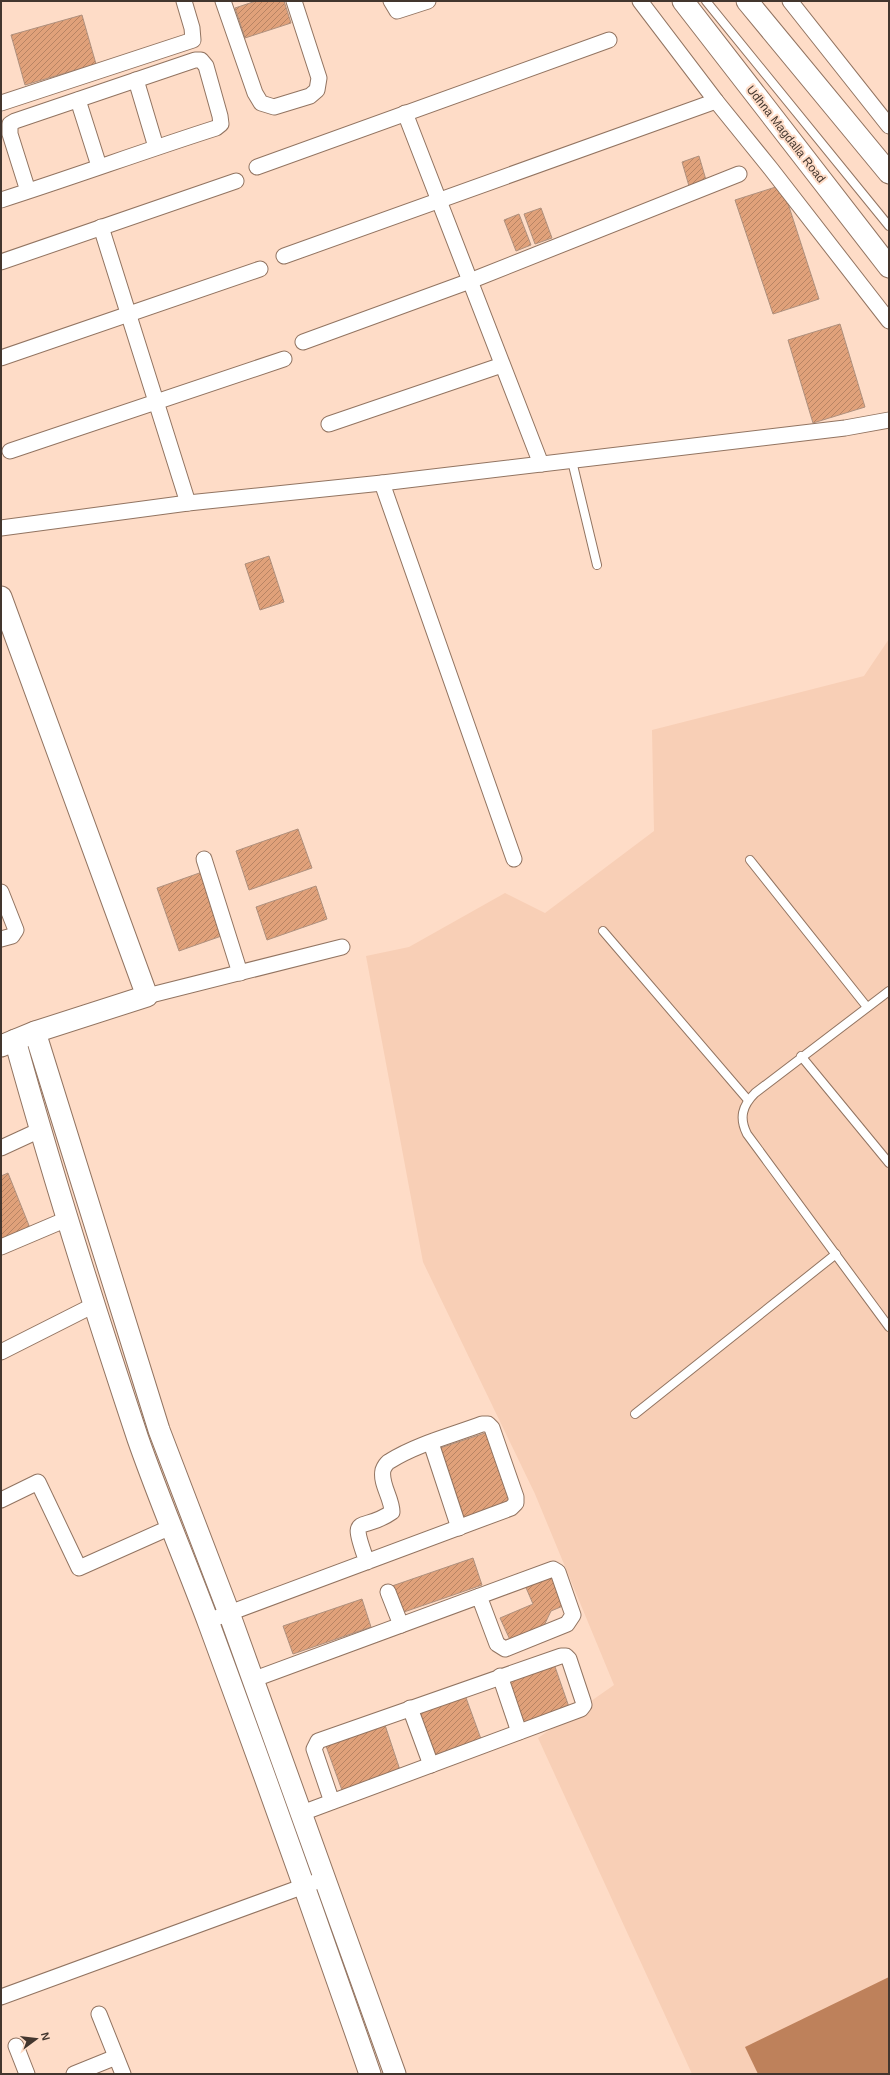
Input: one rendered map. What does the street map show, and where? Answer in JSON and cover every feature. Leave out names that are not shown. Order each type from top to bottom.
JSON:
[{"type":"street","points":[[1,103],[193,40],[192,28],[184,1]]},
{"type":"street","points":[[223,1],[255,93],[260,103],[274,107],[310,96],[317,90],[319,78],[294,1]]},
{"type":"street","points":[[391,1],[397,11],[428,1]]},
{"type":"street","points":[[640,1],[716,101],[771,169],[889,321]]},
{"type":"street","name":"Udhna Magdalla Road","points":[[683,1],[889,267]]},
{"type":"street","points":[[747,1],[889,173]]},
{"type":"street","points":[[790,1],[889,126]]},
{"type":"street","points":[[257,166],[608,40]]},
{"type":"street","points":[[1,200],[28,191],[99,166],[216,128],[221,124],[206,66],[201,60],[195,60],[15,121],[10,124],[10,134],[28,191]]},
{"type":"street","points":[[136,80],[156,147]]},
{"type":"street","points":[[78,100],[99,166]]},
{"type":"street","points":[[284,256],[439,202],[716,101]]},
{"type":"street","points":[[405,113],[541,464]]},
{"type":"street","points":[[303,342],[470,281],[739,174]]},
{"type":"street","points":[[1,262],[236,181]]},
{"type":"street","points":[[101,227],[188,503]]},
{"type":"street","points":[[1,358],[260,268]]},
{"type":"street","points":[[10,451],[284,359]]},
{"type":"street","points":[[329,424],[502,365]]},
{"type":"street","points":[[1,528],[188,503],[382,483],[845,428],[889,420]]},
{"type":"street","points":[[382,483],[514,858]]},
{"type":"street","points":[[1,597],[146,996]]},
{"type":"street","points":[[204,859],[240,973]]},
{"type":"street","points":[[1,892],[16,930],[12,936],[1,939]]},
{"type":"street","points":[[342,947],[146,996],[35,1032],[8,1043],[40,1130],[138,1440],[208,1621],[305,1886],[370,2074]]},
{"type":"street","points":[[35,1032],[159,1430],[229,1613],[252,1680],[326,1878],[395,2074]]},
{"type":"street","points":[[1,1148],[40,1130]]},
{"type":"street","points":[[1,1247],[67,1219]]},
{"type":"street","points":[[1,1352],[94,1304]]},
{"type":"street","points":[[208,1621],[459,1528],[511,1508],[516,1503],[516,1497],[492,1428],[488,1424],[482,1424],[431,1443],[389,1461],[384,1468],[382,1476],[392,1507],[392,1512],[387,1516],[361,1524],[358,1529],[357,1536],[367,1562]]},
{"type":"street","points":[[431,1443],[459,1528]]},
{"type":"street","points":[[1,1500],[38,1482],[79,1568],[171,1527]]},
{"type":"street","points":[[252,1680],[479,1596],[555,1569],[558,1572],[573,1615],[567,1624],[505,1649],[497,1644],[479,1596]]},
{"type":"street","points":[[388,1592],[401,1625]]},
{"type":"street","points":[[302,1813],[332,1802],[581,1709],[584,1705],[569,1659],[566,1656],[561,1656],[500,1676],[318,1741],[315,1744],[314,1749],[332,1802]]},
{"type":"street","points":[[500,1676],[519,1732]]},
{"type":"street","points":[[410,1708],[431,1765]]},
{"type":"street","points":[[1,1997],[326,1878]]},
{"type":"street","points":[[99,2014],[123,2074]]},
{"type":"street","points":[[16,2046],[27,2074]]},
{"type":"street","points":[[74,2074],[116,2057]]},
{"type":"lane","points":[[706,1],[889,226]]},
{"type":"lane","points":[[572,461],[597,565]]},
{"type":"lane","points":[[750,860],[867,1007]]},
{"type":"lane","points":[[603,931],[748,1100]]},
{"type":"lane","points":[[889,991],[755,1092],[748,1100],[742,1111],[742,1124],[747,1134],[889,1327]]},
{"type":"lane","points":[[801,1056],[889,1163]]},
{"type":"lane","points":[[635,1414],[836,1254]]},
{"type":"shaded area","points":[[889,639],[889,2074],[692,2074],[538,1738],[614,1685],[535,1494],[423,1262],[366,956],[409,947],[505,893],[545,913],[654,831],[652,730],[864,676]]},
{"type":"shaded area","points":[[889,1977],[889,2074],[758,2074],[745,2047]]},
{"type":"building","points":[[256,1],[284,1],[291,23],[245,38],[235,8]]},
{"type":"building","points":[[82,15],[96,64],[25,85],[11,35]]},
{"type":"building","points":[[699,156],[706,180],[689,186],[682,162]]},
{"type":"building","points":[[782,185],[819,299],[773,314],[735,200]]},
{"type":"building","points":[[541,208],[552,238],[535,244],[524,214]]},
{"type":"building","points":[[519,214],[531,245],[516,251],[504,220]]},
{"type":"building","points":[[840,324],[865,407],[813,423],[788,340]]},
{"type":"building","points":[[269,556],[284,602],[260,610],[245,564]]},
{"type":"building","points":[[298,829],[312,868],[249,890],[236,851]]},
{"type":"building","points":[[205,871],[227,934],[179,951],[157,888]]},
{"type":"building","points":[[316,886],[327,919],[267,940],[256,907]]},
{"type":"building","points":[[8,1173],[30,1228],[1,1240],[1,1176]]},
{"type":"building","points":[[488,1432],[512,1502],[464,1519],[440,1448]]},
{"type":"building","points":[[473,1558],[482,1585],[401,1613],[392,1586]]},
{"type":"building","points":[[551,1572],[563,1606],[551,1611],[541,1632],[511,1642],[500,1618],[533,1604],[524,1583]]},
{"type":"building","points":[[362,1599],[371,1627],[293,1654],[283,1626]]},
{"type":"building","points":[[553,1661],[569,1707],[522,1723],[506,1678]]},
{"type":"building","points":[[465,1695],[481,1739],[434,1755],[419,1711]]},
{"type":"building","points":[[385,1725],[401,1773],[343,1793],[326,1746]]}]
